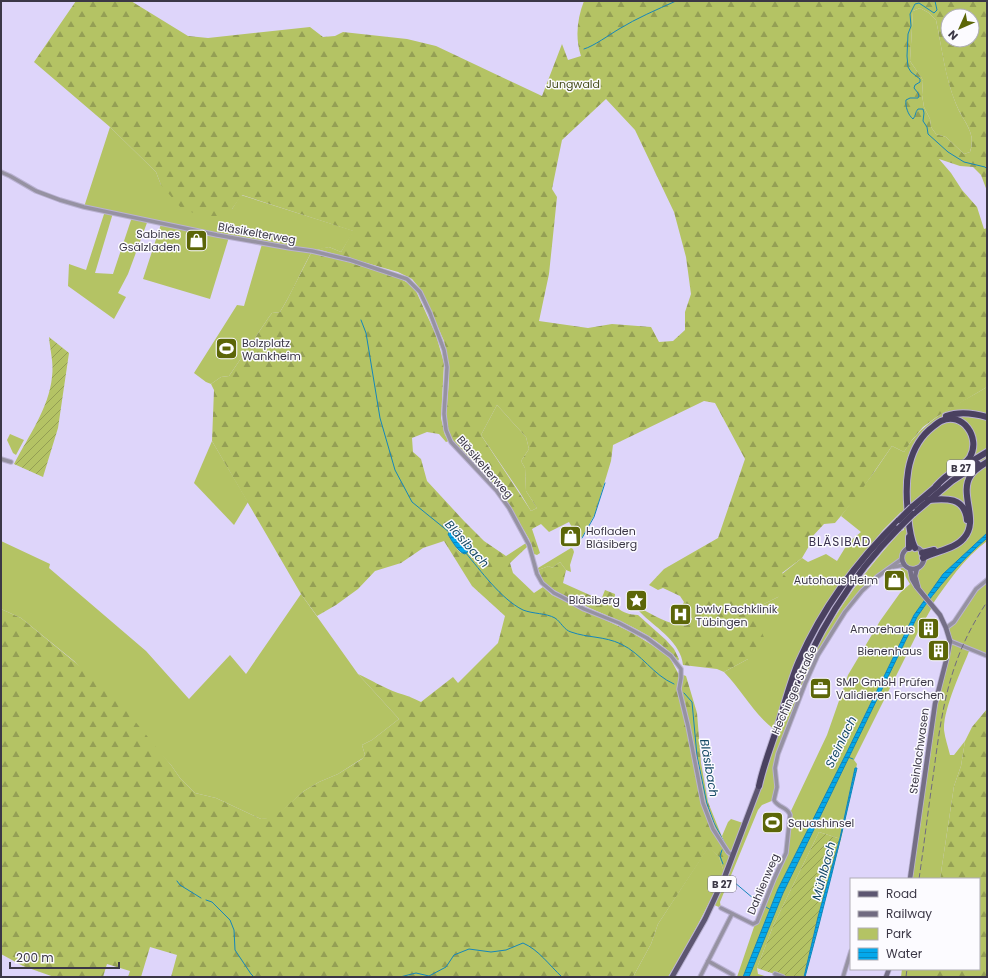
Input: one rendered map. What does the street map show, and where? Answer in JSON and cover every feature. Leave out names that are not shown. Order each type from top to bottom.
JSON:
[{"type":"highway","points":[[912,548],[904,501],[904,482],[907,464],[913,449],[928,428],[939,419],[948,415],[973,413],[987,417]]},
{"type":"highway","points":[[912,548],[906,498],[906,481],[909,466],[919,443],[926,433],[941,421],[949,418],[957,419],[969,429],[972,436],[973,450],[965,463],[946,476],[936,486]]},
{"type":"highway","name":"B 27","points":[[759,786],[791,682],[802,655],[829,608],[851,575],[868,552],[912,507],[936,486],[987,452]]},
{"type":"highway","name":"B 27","points":[[759,786],[791,698],[818,637],[855,579],[874,555],[928,500],[952,481],[987,458]]},
{"type":"highway","points":[[923,556],[954,546],[965,538],[970,523],[970,512],[966,496],[967,482],[975,470],[987,462]]},
{"type":"highway","points":[[923,556],[958,540],[966,531],[967,524],[966,514],[963,508],[954,501],[943,498],[928,500]]},
{"type":"main road","name":"B 27","points":[[672,977],[712,904],[733,856],[759,786]]},
{"type":"street","name":"Bläsikelterweg","points":[[1,172],[36,190],[60,200],[181,228],[312,251],[350,260],[407,279],[413,284],[420,292],[430,313],[444,350],[447,367],[444,414],[448,436],[451,442],[496,490],[509,508],[529,545],[537,574],[542,583],[562,597],[584,609],[619,623],[646,638],[671,656],[681,669],[679,689],[705,810],[713,829],[728,852],[733,856]]},
{"type":"street","points":[[1,458],[10,462]]},
{"type":"street","points":[[912,548],[923,556],[922,564],[917,568],[910,569],[904,565],[902,559],[904,552],[912,548]]},
{"type":"street","name":"Hechinger Straße","points":[[790,813],[778,805],[774,800],[777,787],[775,764],[781,744],[802,690],[818,655],[845,612],[868,585],[902,559]]},
{"type":"street","name":"Hechinger Straße","points":[[892,568],[904,565]]},
{"type":"street","points":[[917,568],[916,578],[921,592]]},
{"type":"street","name":"Steinlachwasen","points":[[910,569],[914,583],[940,615],[950,641],[935,704],[910,878]]},
{"type":"street","points":[[946,628],[954,622],[976,589],[987,580]]},
{"type":"street","points":[[950,641],[987,656]]},
{"type":"street","name":"Dahlienweg","points":[[722,908],[753,924],[757,922],[786,854],[790,813]]},
{"type":"street","points":[[700,977],[732,914]]},
{"type":"street","points":[[843,977],[850,954]]},
{"type":"street","points":[[708,961],[733,975]]},
{"type":"street","points":[[775,974],[783,977]]},
{"type":"green space","name":"Jungwald","points":[[76,1],[131,1],[188,36],[208,38],[310,27],[323,37],[335,36],[343,32],[407,39],[436,46],[542,96],[562,44],[568,60],[581,56],[577,35],[584,1],[987,1],[987,191],[981,175],[973,167],[960,166],[939,159],[951,173],[962,190],[977,207],[984,229],[987,228],[987,387],[938,416],[923,427],[904,452],[892,446],[856,498],[835,523],[824,524],[810,539],[809,546],[802,558],[782,573],[790,581],[778,597],[752,610],[767,644],[748,659],[724,672],[717,669],[683,665],[678,650],[673,643],[639,611],[639,608],[662,620],[675,624],[687,625],[692,619],[682,606],[684,602],[680,596],[663,588],[658,590],[649,585],[664,569],[718,538],[745,459],[715,403],[704,401],[613,445],[611,461],[595,514],[582,537],[578,538],[569,522],[549,532],[541,524],[532,529],[540,553],[537,555],[534,554],[529,539],[510,507],[458,448],[447,429],[446,414],[449,381],[448,361],[444,341],[422,291],[412,279],[398,272],[317,249],[329,247],[341,252],[353,231],[242,195],[232,209],[220,216],[203,216],[182,209],[161,185],[156,172],[110,127],[34,62]],"holes":[[[920,8],[929,13],[936,20],[940,42],[940,8],[980,8],[980,48],[941,48],[952,94],[968,127],[972,139],[970,152],[964,154],[946,137],[936,134],[931,127],[930,119],[924,107],[922,95],[923,80],[910,61],[913,11]],[[606,99],[635,130],[674,212],[686,257],[691,294],[685,312],[685,330],[673,341],[659,342],[651,327],[612,324],[588,328],[539,321],[549,274],[557,197],[552,189],[562,140]],[[497,405],[526,437],[529,449],[521,461],[525,468],[526,491],[537,508],[531,511],[481,435]]]},
{"type":"green space","points":[[920,8],[929,13],[936,20],[940,48],[941,48],[952,94],[968,127],[972,139],[970,152],[964,154],[946,137],[936,134],[931,127],[930,119],[924,107],[922,95],[923,80],[910,61],[913,11]]},
{"type":"green space","points":[[110,127],[156,172],[161,185],[232,209],[241,195],[354,231],[341,252],[329,247],[312,251],[280,312],[272,313],[229,376],[221,377],[211,384],[194,373],[237,305],[244,306],[262,244],[229,237],[210,299],[143,279],[161,224],[148,220],[128,274],[118,293],[126,297],[114,319],[68,286],[69,264],[86,270],[105,211],[84,207]],"holes":[[[113,213],[132,217],[113,274],[95,273]]]},
{"type":"green space","points":[[311,253],[349,262],[399,278],[410,284],[416,291],[436,335],[444,363],[441,418],[445,435],[449,441],[446,442],[439,434],[427,432],[412,438],[413,452],[421,459],[427,481],[484,541],[506,556],[526,543],[527,547],[510,563],[513,573],[534,593],[543,587],[552,595],[631,632],[670,658],[678,673],[686,676],[697,713],[701,763],[708,802],[728,852],[733,856],[724,872],[719,857],[709,847],[658,924],[651,944],[633,977],[171,977],[177,955],[150,947],[141,977],[128,977],[130,971],[107,964],[103,977],[54,977],[23,966],[1,954],[1,609],[21,618],[110,691],[180,778],[195,793],[216,798],[261,819],[274,817],[304,791],[319,782],[338,774],[362,759],[365,755],[362,745],[372,740],[399,719],[358,674],[388,689],[421,702],[453,677],[458,683],[498,643],[505,616],[472,586],[444,541],[423,548],[401,563],[375,571],[358,589],[336,605],[317,616],[301,594],[212,441],[214,390],[211,384],[221,377],[229,376],[272,313],[280,312]],"holes":[[[451,530],[458,533],[471,549],[461,553],[457,549]]]},
{"type":"green space","points":[[49,337],[69,353],[58,428],[43,477],[14,464],[47,400],[53,367]]},
{"type":"green space","points":[[987,387],[987,541],[971,555],[950,579],[932,605],[918,632],[854,760],[857,764],[841,839],[819,832],[773,926],[757,968],[758,974],[768,977],[737,977],[755,924],[783,861],[790,813],[827,735],[848,675],[880,621],[900,593],[910,584],[899,566],[892,568],[877,577],[845,612],[812,667],[775,764],[777,787],[774,800],[762,805],[758,810],[720,902],[721,908],[712,904],[725,876],[728,852],[722,836],[728,822],[731,819],[743,823],[735,852],[800,680],[824,635],[852,591],[884,550],[901,531],[904,530],[901,512],[883,530],[848,573],[810,633],[775,730],[754,710],[724,672],[748,659],[752,610],[778,597],[782,574],[802,558],[808,562],[826,554],[837,561],[848,543],[861,532],[841,516],[892,446],[904,452],[921,431],[941,414]]},
{"type":"green space","points":[[497,405],[526,437],[529,449],[521,461],[525,468],[526,491],[537,508],[531,511],[481,435]]},
{"type":"green space","points":[[10,434],[24,440],[16,455],[13,453],[7,440]]},
{"type":"green space","points":[[212,441],[248,502],[234,525],[194,483]]},
{"type":"green space","points":[[1,541],[50,564],[49,568],[146,651],[189,699],[230,655],[246,674],[301,594],[358,674],[399,719],[372,740],[362,745],[365,755],[363,758],[338,774],[319,782],[304,791],[274,818],[261,819],[216,798],[195,793],[180,778],[171,765],[74,661],[21,618],[1,609]]},
{"type":"green space","points":[[571,548],[574,552],[570,565],[571,572],[566,570],[560,562],[552,568],[549,566],[538,570],[538,568]]},
{"type":"green space","points":[[560,562],[566,570],[563,583],[601,600],[605,590],[615,594],[615,603],[617,607],[625,612],[638,615],[674,649],[679,659],[678,661],[668,650],[643,633],[575,601],[546,584],[542,580],[538,570],[549,566],[552,568]]},
{"type":"green space","points":[[987,580],[987,656],[970,649],[947,711],[944,733],[950,755],[954,755],[965,741],[961,766],[954,786],[940,878],[910,878],[935,704],[949,648],[946,628],[976,589]]},
{"type":"green space","points":[[987,709],[987,977],[930,977],[930,970],[980,970],[980,878],[940,878],[954,786],[961,766],[965,741],[972,727]]},
{"type":"green space","points":[[819,832],[841,839],[804,977],[783,977],[757,968],[773,926]]},
{"type":"green space","points":[[709,846],[719,857],[724,872],[668,977],[633,977],[651,944],[658,924]]},
{"type":"green space","points":[[902,970],[930,970],[930,977],[901,977]]},
{"type":"water","name":"Bläsibach","points":[[451,530],[458,533],[471,549],[465,554],[458,549],[451,540],[448,534]]},
{"type":"water","points":[[987,533],[987,538],[949,575],[917,617],[783,893],[749,977],[743,977],[778,889],[914,615],[943,574]]},
{"type":"water","points":[[855,768],[857,768],[839,847],[804,977],[818,917],[840,838]]},
{"type":"waterway","points":[[584,49],[597,43],[633,21],[676,1]]},
{"type":"waterway","points":[[935,1],[937,10],[934,13],[919,3],[915,4],[910,14],[911,26],[908,34],[908,67],[911,72],[920,79],[920,82],[915,85],[914,88],[918,93],[918,98],[910,98],[906,100],[907,110],[913,119],[916,111],[918,109],[923,109],[923,121],[927,127],[928,134],[948,152],[964,162],[985,167],[987,169]]},
{"type":"waterway","name":"Bläsibach","points":[[361,320],[366,333],[380,418],[395,470],[412,502],[449,532]]},
{"type":"waterway","points":[[582,538],[594,517],[605,483]]},
{"type":"waterway","name":"Bläsibach","points":[[465,552],[499,592],[515,605],[523,610],[548,615],[555,618],[566,630],[571,632],[615,641],[635,653],[660,675],[674,684]]},
{"type":"waterway","name":"Bläsibach","points":[[684,693],[692,702],[697,756],[707,804],[714,823],[725,844]]},
{"type":"waterway","name":"Mühlbach","points":[[848,757],[853,759]]},
{"type":"waterway","name":"Bläsibach","points":[[722,850],[720,856],[723,864]]},
{"type":"waterway","points":[[177,881],[180,885],[201,898]]},
{"type":"waterway","name":"Bläsibach","points":[[734,882],[760,904]]},
{"type":"waterway","points":[[206,900],[212,902],[230,920],[234,930],[235,950],[254,977]]},
{"type":"waterway","name":"Bläsibach","points":[[766,907],[771,910]]},
{"type":"waterway","points":[[400,977],[416,973],[429,976],[446,967],[454,955],[469,949],[491,952],[506,950],[523,943],[539,954],[562,977]]},
{"type":"railway","points":[[919,878],[940,730],[949,686],[963,644],[987,602]]},
{"type":"railway","points":[[906,977],[907,970]]},
{"type":"place","name":"Sabines Gsälzladen","points":[[196,240]]},
{"type":"place","name":"Bolzplatz Wankheim","points":[[226,349]]},
{"type":"place","name":"Hofladen Bläsiberg","points":[[571,537]]},
{"type":"place","name":"Autohaus Heim","points":[[894,580]]},
{"type":"place","name":"Bläsiberg","points":[[636,600]]},
{"type":"place","name":"bwlv Fachklinik Tübingen","points":[[680,615]]},
{"type":"place","name":"Amorehaus","points":[[929,629]]},
{"type":"place","name":"Bienenhaus","points":[[938,651]]},
{"type":"place","name":"SMP GmbH Prüfen Validieren Forschen","points":[[820,688]]},
{"type":"place","name":"Squashinsel","points":[[773,823]]},
{"type":"district","name":"BLÄSIBAD","points":[[840,542]]},
{"type":"water label","name":"Steinlach","points":[[841,742]]}]
